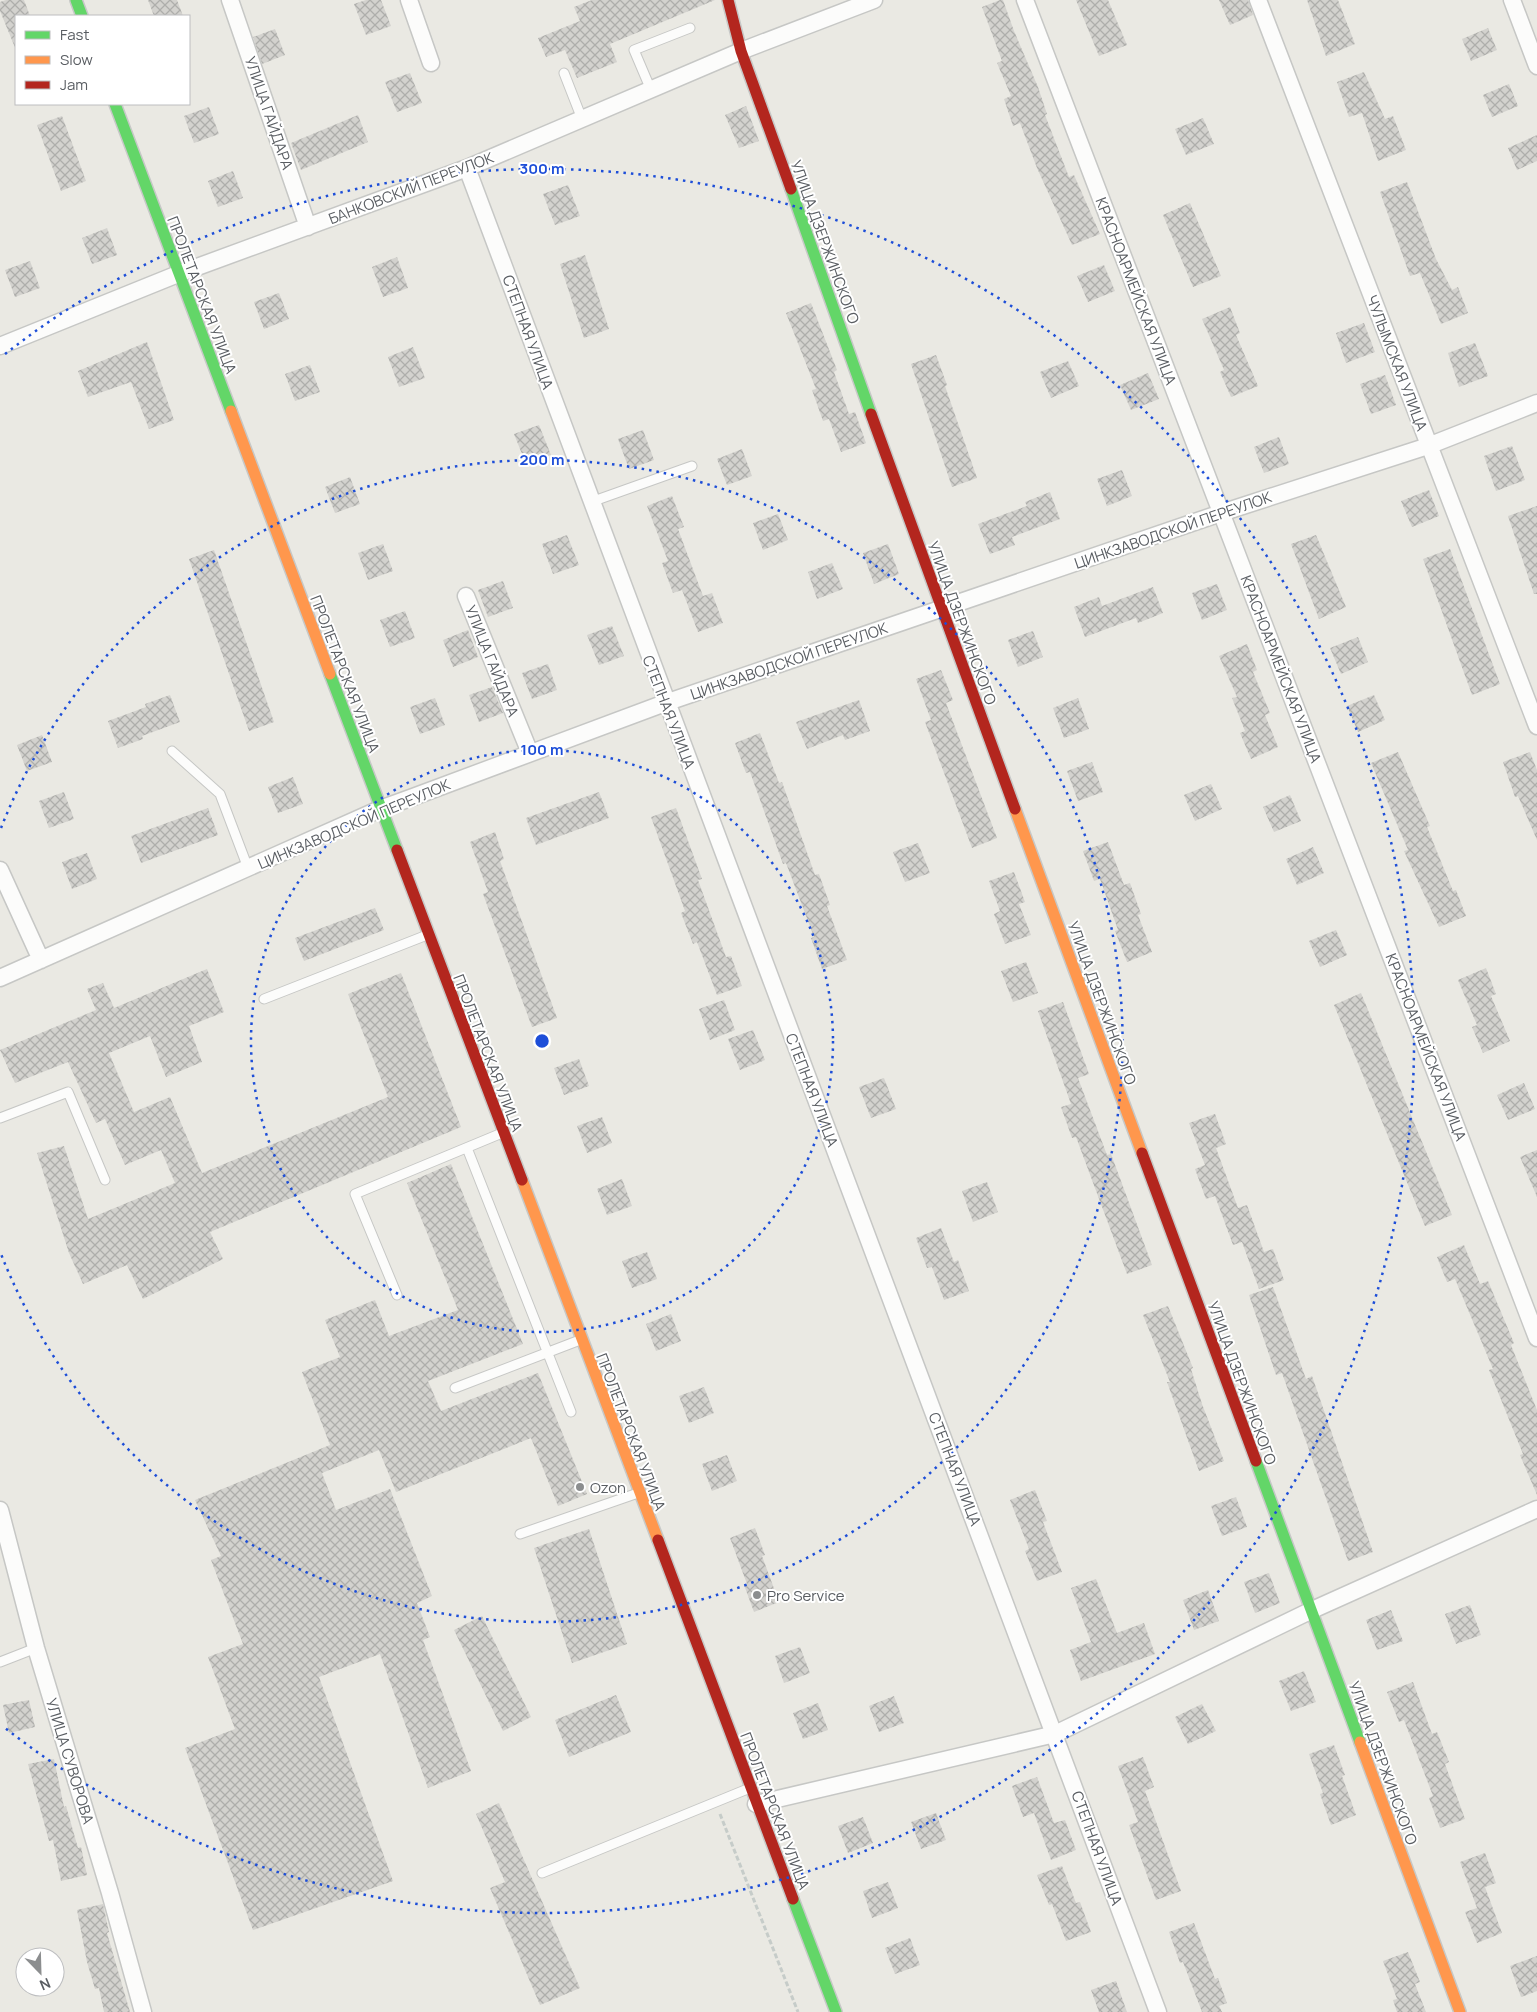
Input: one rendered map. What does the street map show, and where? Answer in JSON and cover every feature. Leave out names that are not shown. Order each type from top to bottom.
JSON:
[{"type":"street","points":[[76,0],[82,15]]},
{"type":"street","name":"УЛИЦА ГАЙДАРА","points":[[230,0],[308,227]]},
{"type":"street","points":[[409,0],[431,63]]},
{"type":"street","name":"УЛИЦА ДЗЕРЖИНСКОГО","points":[[728,0],[741,51],[941,609],[1310,1611],[1460,2012]]},
{"type":"street","name":"БАНКОВСКИЙ ПЕРЕУЛОК","points":[[1,341],[467,168],[741,51],[874,0]]},
{"type":"street","name":"КРАСНОАРМЕЙСКАЯ УЛИЦА","points":[[1025,0],[1537,1338]]},
{"type":"street","name":"ЧУЛЫМСКАЯ УЛИЦА","points":[[1258,0],[1537,726]]},
{"type":"street","points":[[1512,0],[1537,66]]},
{"type":"street","name":"ПРОЛЕТАРСКАЯ УЛИЦА","points":[[115,105],[580,1340],[836,2012]]},
{"type":"street","name":"СТЕПНАЯ УЛИЦА","points":[[467,168],[665,703],[1055,1734],[1158,2012]]},
{"type":"street","name":"ЦИНКЗАВОДСКОЙ ПЕРЕУЛОК","points":[[0,978],[380,809],[665,703],[1221,513],[1428,446],[1537,403]]},
{"type":"street","name":"УЛИЦА ГАЙДАРА","points":[[466,596],[530,753]]},
{"type":"street","points":[[0,870],[41,960]]},
{"type":"street","points":[[756,1804],[1055,1734],[1310,1611],[1537,1509]]},
{"type":"street","name":"УЛИЦА СУВОРОВА","points":[[0,1510],[36,1648],[110,1893],[143,2012]]},
{"type":"lane","points":[[651,90],[634,50],[690,28]]},
{"type":"lane","points":[[564,73],[582,119]]},
{"type":"lane","points":[[591,502],[692,466]]},
{"type":"lane","points":[[172,751],[220,794],[248,868]]},
{"type":"lane","points":[[264,1000],[427,935]]},
{"type":"lane","points":[[0,1118],[68,1092],[105,1180]]},
{"type":"lane","points":[[397,1295],[355,1194],[502,1133]]},
{"type":"lane","points":[[467,1148],[571,1412]]},
{"type":"lane","points":[[455,1388],[580,1340]]},
{"type":"lane","points":[[520,1534],[638,1492]]},
{"type":"lane","points":[[0,1662],[36,1648]]},
{"type":"lane","points":[[542,1873],[750,1788]]},
{"type":"path","points":[[715,1802],[798,2012]]},
{"type":"building","points":[[24,0],[30,15],[15,15],[15,48],[0,11],[0,2]]},
{"type":"building","points":[[148,0],[177,0],[183,15],[154,15]]},
{"type":"building","points":[[366,0],[381,0],[391,26],[366,35],[354,4]]},
{"type":"building","points":[[592,0],[715,0],[610,44],[617,62],[577,78],[565,50],[546,57],[538,38],[580,21],[574,7]]},
{"type":"building","points":[[1003,0],[1038,87],[1047,114],[1045,115],[1069,177],[1074,175],[1100,234],[1072,245],[1037,168],[1020,123],[1013,126],[1004,99],[1011,96],[997,63],[1002,61],[982,7]]},
{"type":"building","points":[[1076,0],[1108,0],[1127,45],[1099,56]]},
{"type":"building","points":[[1219,0],[1248,0],[1253,15],[1230,25]]},
{"type":"building","points":[[1307,0],[1338,0],[1355,44],[1326,56]]},
{"type":"building","points":[[1488,28],[1497,50],[1471,61],[1462,39]]},
{"type":"building","points":[[275,29],[285,55],[262,64],[253,37]]},
{"type":"building","points":[[1364,72],[1385,119],[1393,116],[1406,150],[1378,161],[1362,113],[1349,117],[1337,82]]},
{"type":"building","points":[[410,73],[422,103],[397,112],[385,82]]},
{"type":"building","points":[[1509,84],[1518,106],[1492,117],[1483,95]]},
{"type":"building","points":[[746,106],[759,141],[739,148],[725,115]]},
{"type":"building","points":[[209,107],[219,134],[194,143],[184,116]]},
{"type":"building","points":[[358,115],[368,142],[301,170],[291,143]]},
{"type":"building","points":[[62,116],[86,181],[61,191],[37,125]]},
{"type":"building","points":[[1203,118],[1214,144],[1186,155],[1175,129]]},
{"type":"building","points":[[1537,135],[1537,161],[1517,170],[1508,148]]},
{"type":"building","points":[[233,171],[243,198],[218,207],[208,181]]},
{"type":"building","points":[[1407,182],[1436,259],[1452,290],[1458,287],[1468,313],[1441,324],[1420,273],[1410,276],[1380,192]]},
{"type":"building","points":[[568,185],[580,216],[555,225],[543,194]]},
{"type":"building","points":[[1190,203],[1221,276],[1193,287],[1163,215]]},
{"type":"building","points":[[107,228],[117,255],[92,264],[82,238]]},
{"type":"building","points":[[585,255],[609,329],[584,338],[560,264]]},
{"type":"building","points":[[397,257],[408,288],[383,297],[372,267]]},
{"type":"building","points":[[30,261],[40,288],[15,297],[5,270]]},
{"type":"building","points":[[1104,265],[1115,291],[1088,302],[1077,276]]},
{"type":"building","points":[[279,293],[289,319],[264,329],[254,302]]},
{"type":"building","points":[[811,303],[837,370],[834,372],[849,414],[855,412],[866,443],[841,452],[829,419],[823,421],[812,390],[816,389],[786,313]]},
{"type":"building","points":[[1230,307],[1240,333],[1236,335],[1258,386],[1231,397],[1220,372],[1224,370],[1202,319]]},
{"type":"building","points":[[1364,323],[1375,352],[1346,363],[1336,333]]},
{"type":"building","points":[[147,342],[174,420],[149,429],[131,382],[88,397],[78,371]]},
{"type":"building","points":[[1475,343],[1488,376],[1459,387],[1448,353]]},
{"type":"building","points":[[413,347],[425,378],[399,387],[388,357]]},
{"type":"building","points":[[936,355],[977,478],[952,487],[911,364]]},
{"type":"building","points":[[1068,361],[1079,386],[1051,398],[1040,372]]},
{"type":"building","points":[[310,365],[320,392],[295,401],[285,374]]},
{"type":"building","points":[[1148,373],[1159,399],[1131,410],[1120,385]]},
{"type":"building","points":[[1385,375],[1396,405],[1371,414],[1360,384]]},
{"type":"building","points":[[539,425],[551,455],[526,464],[514,434]]},
{"type":"building","points":[[643,430],[654,460],[629,469],[618,439]]},
{"type":"building","points":[[1279,437],[1289,464],[1264,473],[1254,447]]},
{"type":"building","points":[[1512,446],[1525,480],[1496,491],[1484,456]]},
{"type":"building","points":[[742,449],[752,476],[727,485],[717,459]]},
{"type":"building","points":[[1122,470],[1132,496],[1107,506],[1097,479]]},
{"type":"building","points":[[350,477],[360,504],[335,513],[325,487]]},
{"type":"building","points":[[1429,490],[1439,516],[1412,527],[1401,501]]},
{"type":"building","points":[[1050,492],[1060,519],[1012,537],[1015,545],[990,554],[978,524],[1027,506],[1025,502]]},
{"type":"building","points":[[672,496],[684,527],[678,529],[703,596],[712,593],[723,623],[698,632],[682,590],[673,593],[662,563],[668,561],[647,506]]},
{"type":"building","points":[[1537,506],[1537,594],[1534,594],[1508,516]]},
{"type":"building","points":[[778,514],[788,540],[763,550],[753,523]]},
{"type":"building","points":[[567,535],[579,565],[553,574],[542,544]]},
{"type":"building","points":[[1316,535],[1346,607],[1319,619],[1291,544]]},
{"type":"building","points":[[383,544],[393,571],[368,580],[358,553]]},
{"type":"building","points":[[888,544],[899,574],[874,584],[863,553]]},
{"type":"building","points":[[1450,549],[1500,684],[1472,695],[1423,559]]},
{"type":"building","points":[[214,550],[274,722],[249,731],[189,559]]},
{"type":"building","points":[[832,563],[843,589],[817,599],[808,572]]},
{"type":"building","points":[[503,581],[513,608],[488,617],[478,590]]},
{"type":"building","points":[[1217,584],[1227,610],[1202,620],[1192,593]]},
{"type":"building","points":[[1153,587],[1163,613],[1138,623],[1136,618],[1085,637],[1074,607],[1099,597],[1102,606]]},
{"type":"building","points":[[405,611],[415,638],[390,647],[380,620]]},
{"type":"building","points":[[612,626],[624,656],[599,665],[587,635]]},
{"type":"building","points":[[468,630],[478,657],[453,667],[443,640]]},
{"type":"building","points":[[1033,631],[1043,657],[1018,667],[1008,640]]},
{"type":"building","points":[[1358,637],[1368,662],[1341,674],[1330,648]]},
{"type":"building","points":[[1247,644],[1257,670],[1253,672],[1270,713],[1265,715],[1278,747],[1251,759],[1240,733],[1245,731],[1232,698],[1237,697],[1219,656]]},
{"type":"building","points":[[548,664],[557,690],[532,699],[522,673]]},
{"type":"building","points":[[941,670],[953,700],[946,703],[997,838],[972,848],[925,722],[931,720],[916,679]]},
{"type":"building","points":[[492,687],[503,713],[479,722],[469,695]]},
{"type":"building","points":[[170,695],[180,722],[142,736],[143,739],[118,748],[108,721],[146,707],[145,704]]},
{"type":"building","points":[[1374,695],[1385,720],[1358,732],[1347,706]]},
{"type":"building","points":[[435,698],[445,725],[420,734],[410,707]]},
{"type":"building","points":[[1078,698],[1089,729],[1064,738],[1053,708]]},
{"type":"building","points":[[859,700],[870,731],[845,740],[843,735],[807,749],[796,722]]},
{"type":"building","points":[[760,733],[779,783],[782,782],[815,875],[819,874],[830,905],[827,906],[847,960],[822,969],[811,938],[814,937],[786,863],[783,864],[750,772],[746,773],[735,743]]},
{"type":"building","points":[[42,735],[52,762],[27,771],[17,745]]},
{"type":"building","points":[[1398,752],[1430,826],[1427,827],[1453,891],[1456,890],[1466,916],[1439,927],[1404,851],[1408,850],[1371,763]]},
{"type":"building","points":[[1530,752],[1537,770],[1537,840],[1518,796],[1515,797],[1503,762]]},
{"type":"building","points":[[1092,762],[1103,792],[1078,801],[1067,771]]},
{"type":"building","points":[[293,777],[303,804],[278,813],[268,787]]},
{"type":"building","points":[[1211,784],[1222,809],[1195,821],[1184,795]]},
{"type":"building","points":[[64,792],[74,819],[49,828],[39,801]]},
{"type":"building","points":[[599,792],[609,818],[536,845],[526,818]]},
{"type":"building","points":[[1290,795],[1301,821],[1274,832],[1263,807]]},
{"type":"building","points":[[208,808],[218,835],[141,863],[131,836]]},
{"type":"building","points":[[676,808],[702,879],[698,880],[726,957],[731,956],[742,986],[717,995],[697,942],[693,944],[681,913],[685,911],[651,817]]},
{"type":"building","points":[[495,832],[504,859],[500,861],[557,1018],[532,1027],[483,894],[488,892],[470,842]]},
{"type":"building","points":[[1108,842],[1124,885],[1130,883],[1141,914],[1138,915],[1152,952],[1127,962],[1115,931],[1118,930],[1100,879],[1094,881],[1083,851]]},
{"type":"building","points":[[918,843],[930,873],[905,882],[893,852]]},
{"type":"building","points":[[1313,847],[1324,873],[1297,885],[1286,859]]},
{"type":"building","points":[[87,853],[97,879],[72,889],[62,862]]},
{"type":"building","points":[[1014,872],[1025,902],[1019,904],[1031,935],[1005,944],[994,914],[1000,911],[989,881]]},
{"type":"building","points":[[375,908],[384,930],[304,961],[295,938]]},
{"type":"building","points":[[1336,930],[1347,955],[1320,967],[1309,941]]},
{"type":"building","points":[[1026,962],[1038,993],[1013,1002],[1001,971]]},
{"type":"building","points":[[1486,968],[1496,994],[1491,996],[1510,1041],[1483,1053],[1472,1027],[1477,1025],[1458,980]]},
{"type":"building","points":[[207,969],[224,1012],[189,1026],[202,1062],[166,1077],[150,1036],[109,1053],[134,1112],[170,1097],[202,1173],[388,1097],[348,994],[401,973],[461,1127],[210,1232],[223,1259],[143,1299],[127,1265],[83,1284],[69,1253],[37,1153],[64,1146],[88,1219],[175,1183],[161,1150],[125,1165],[105,1119],[96,1123],[68,1062],[15,1083],[0,1050],[96,1010],[87,989],[103,983],[114,1008]]},
{"type":"building","points":[[1361,993],[1452,1215],[1425,1226],[1334,1005]]},
{"type":"building","points":[[724,1000],[735,1030],[710,1040],[699,1009]]},
{"type":"building","points":[[1063,1002],[1089,1074],[1078,1078],[1107,1155],[1111,1154],[1152,1265],[1127,1274],[1076,1137],[1072,1138],[1061,1107],[1071,1104],[1038,1011]]},
{"type":"building","points":[[753,1030],[765,1060],[740,1070],[728,1039]]},
{"type":"building","points":[[579,1059],[589,1086],[564,1095],[554,1068]]},
{"type":"building","points":[[884,1078],[896,1109],[871,1118],[859,1087]]},
{"type":"building","points":[[1524,1083],[1535,1109],[1508,1120],[1497,1095]]},
{"type":"building","points":[[1215,1114],[1226,1144],[1216,1148],[1238,1208],[1247,1205],[1264,1252],[1273,1249],[1284,1280],[1259,1289],[1242,1242],[1233,1245],[1215,1196],[1206,1199],[1195,1169],[1205,1165],[1189,1123]]},
{"type":"building","points":[[602,1117],[612,1143],[587,1153],[577,1126]]},
{"type":"building","points":[[1537,1150],[1537,1197],[1520,1157]]},
{"type":"building","points":[[451,1164],[523,1344],[428,1381],[441,1411],[538,1373],[587,1494],[558,1506],[531,1438],[396,1492],[379,1450],[322,1473],[336,1510],[390,1489],[432,1596],[417,1603],[430,1637],[423,1640],[471,1771],[428,1788],[380,1654],[319,1677],[393,1881],[253,1930],[185,1748],[235,1729],[208,1657],[243,1644],[211,1560],[221,1556],[195,1500],[330,1445],[302,1372],[340,1357],[325,1320],[375,1300],[389,1336],[458,1310],[407,1183]]},
{"type":"building","points":[[622,1179],[632,1206],[607,1215],[597,1189]]},
{"type":"building","points":[[987,1182],[998,1212],[973,1222],[962,1191]]},
{"type":"building","points":[[941,1228],[954,1262],[958,1260],[969,1291],[944,1300],[932,1267],[927,1268],[916,1238]]},
{"type":"building","points":[[1464,1245],[1480,1284],[1488,1281],[1514,1343],[1511,1345],[1537,1410],[1537,1495],[1520,1455],[1523,1454],[1489,1370],[1493,1369],[1455,1279],[1447,1282],[1437,1257]]},
{"type":"building","points":[[647,1252],[657,1279],[632,1288],[622,1261]]},
{"type":"building","points":[[1273,1287],[1306,1379],[1312,1376],[1373,1552],[1348,1561],[1282,1373],[1276,1375],[1249,1295]]},
{"type":"building","points":[[1168,1306],[1193,1368],[1191,1369],[1202,1404],[1224,1461],[1199,1471],[1167,1382],[1170,1382],[1143,1315]]},
{"type":"building","points":[[671,1314],[681,1341],[656,1351],[646,1324]]},
{"type":"building","points":[[704,1387],[714,1413],[689,1423],[679,1396]]},
{"type":"building","points":[[727,1455],[737,1481],[712,1491],[702,1464]]},
{"type":"building","points":[[1035,1490],[1047,1521],[1043,1522],[1062,1572],[1037,1581],[1025,1551],[1029,1549],[1010,1500]]},
{"type":"building","points":[[1236,1497],[1247,1527],[1222,1536],[1211,1506]]},
{"type":"building","points":[[755,1528],[765,1555],[762,1556],[779,1602],[754,1612],[744,1585],[747,1584],[730,1538]]},
{"type":"building","points":[[589,1529],[627,1644],[572,1663],[534,1548]]},
{"type":"building","points":[[1269,1573],[1280,1603],[1255,1613],[1244,1582]]},
{"type":"building","points":[[1096,1579],[1117,1633],[1144,1623],[1155,1654],[1081,1681],[1070,1650],[1091,1642],[1071,1588]]},
{"type":"building","points":[[1208,1590],[1219,1621],[1194,1630],[1183,1600]]},
{"type":"building","points":[[1470,1605],[1481,1635],[1456,1644],[1445,1614]]},
{"type":"building","points":[[1391,1610],[1403,1641],[1377,1650],[1366,1620]]},
{"type":"building","points":[[482,1616],[531,1717],[503,1731],[454,1630]]},
{"type":"building","points":[[800,1647],[810,1673],[784,1683],[775,1656]]},
{"type":"building","points":[[1304,1671],[1316,1702],[1291,1711],[1279,1681]]},
{"type":"building","points":[[1413,1682],[1432,1734],[1437,1732],[1449,1762],[1445,1764],[1465,1819],[1440,1828],[1429,1798],[1433,1796],[1404,1720],[1399,1722],[1387,1692]]},
{"type":"building","points":[[616,1695],[631,1732],[569,1757],[555,1720]]},
{"type":"building","points":[[894,1696],[904,1723],[879,1732],[869,1706]]},
{"type":"building","points":[[29,1700],[35,1727],[9,1733],[3,1705]]},
{"type":"building","points":[[818,1703],[828,1730],[803,1739],[793,1713]]},
{"type":"building","points":[[1202,1704],[1216,1731],[1188,1744],[1175,1717]]},
{"type":"building","points":[[1334,1745],[1345,1775],[1342,1776],[1356,1815],[1331,1825],[1320,1794],[1323,1793],[1309,1754]]},
{"type":"building","points":[[1143,1757],[1154,1787],[1145,1791],[1181,1891],[1156,1900],[1129,1825],[1138,1822],[1118,1766]]},
{"type":"building","points":[[54,1759],[64,1807],[66,1806],[78,1848],[81,1847],[87,1875],[61,1881],[53,1840],[49,1841],[28,1764]]},
{"type":"building","points":[[1037,1777],[1054,1823],[1065,1820],[1076,1850],[1051,1860],[1034,1813],[1023,1817],[1012,1786]]},
{"type":"building","points":[[499,1803],[580,1988],[540,2005],[490,1888],[505,1882],[476,1814]]},
{"type":"building","points":[[936,1813],[946,1840],[921,1849],[911,1822]]},
{"type":"building","points":[[863,1817],[873,1843],[848,1853],[838,1826]]},
{"type":"building","points":[[1485,1853],[1496,1883],[1485,1887],[1502,1933],[1477,1943],[1465,1912],[1477,1908],[1460,1862]]},
{"type":"building","points":[[1062,1866],[1076,1903],[1080,1902],[1091,1932],[1066,1941],[1052,1904],[1049,1905],[1037,1875]]},
{"type":"building","points":[[888,1882],[898,1908],[872,1918],[863,1891]]},
{"type":"building","points":[[103,1904],[109,1932],[107,1933],[130,2012],[104,2012],[99,1988],[95,1989],[87,1962],[77,1910]]},
{"type":"building","points":[[1194,1923],[1215,1979],[1218,1978],[1227,2003],[1219,2006],[1222,2012],[1202,2012],[1183,1962],[1180,1963],[1169,1932]]},
{"type":"building","points":[[910,1938],[920,1965],[895,1974],[885,1948]]},
{"type":"building","points":[[1408,1952],[1420,1982],[1415,1984],[1426,2012],[1397,2012],[1393,2000],[1397,1999],[1383,1961]]},
{"type":"building","points":[[1537,1956],[1537,1991],[1521,1997],[1510,1966]]},
{"type":"building","points":[[1116,1981],[1127,2012],[1099,2012],[1091,1990]]},
{"type":"traffic: fast","points":[[76,0],[82,15]]},
{"type":"traffic: fast","points":[[115,105],[231,411]]},
{"type":"traffic: fast","points":[[791,189],[871,414]]},
{"type":"traffic: fast","points":[[330,674],[397,850]]},
{"type":"traffic: fast","points":[[1256,1461],[1360,1742]]},
{"type":"traffic: fast","points":[[793,1899],[836,2012]]},
{"type":"traffic: slow","points":[[231,411],[330,674]]},
{"type":"traffic: slow","points":[[1015,809],[1142,1153]]},
{"type":"traffic: slow","points":[[522,1180],[658,1540]]},
{"type":"traffic: slow","points":[[1360,1742],[1460,2012]]},
{"type":"traffic: jam","points":[[728,0],[741,51],[791,189]]},
{"type":"traffic: jam","points":[[871,414],[1015,809]]},
{"type":"traffic: jam","points":[[397,850],[522,1180]]},
{"type":"traffic: jam","points":[[1142,1153],[1256,1461]]},
{"type":"traffic: jam","points":[[658,1540],[793,1899]]},
{"type":"place","name":"Ozon","points":[[580,1487]]},
{"type":"place","name":"Pro Service","points":[[757,1595]]}]
